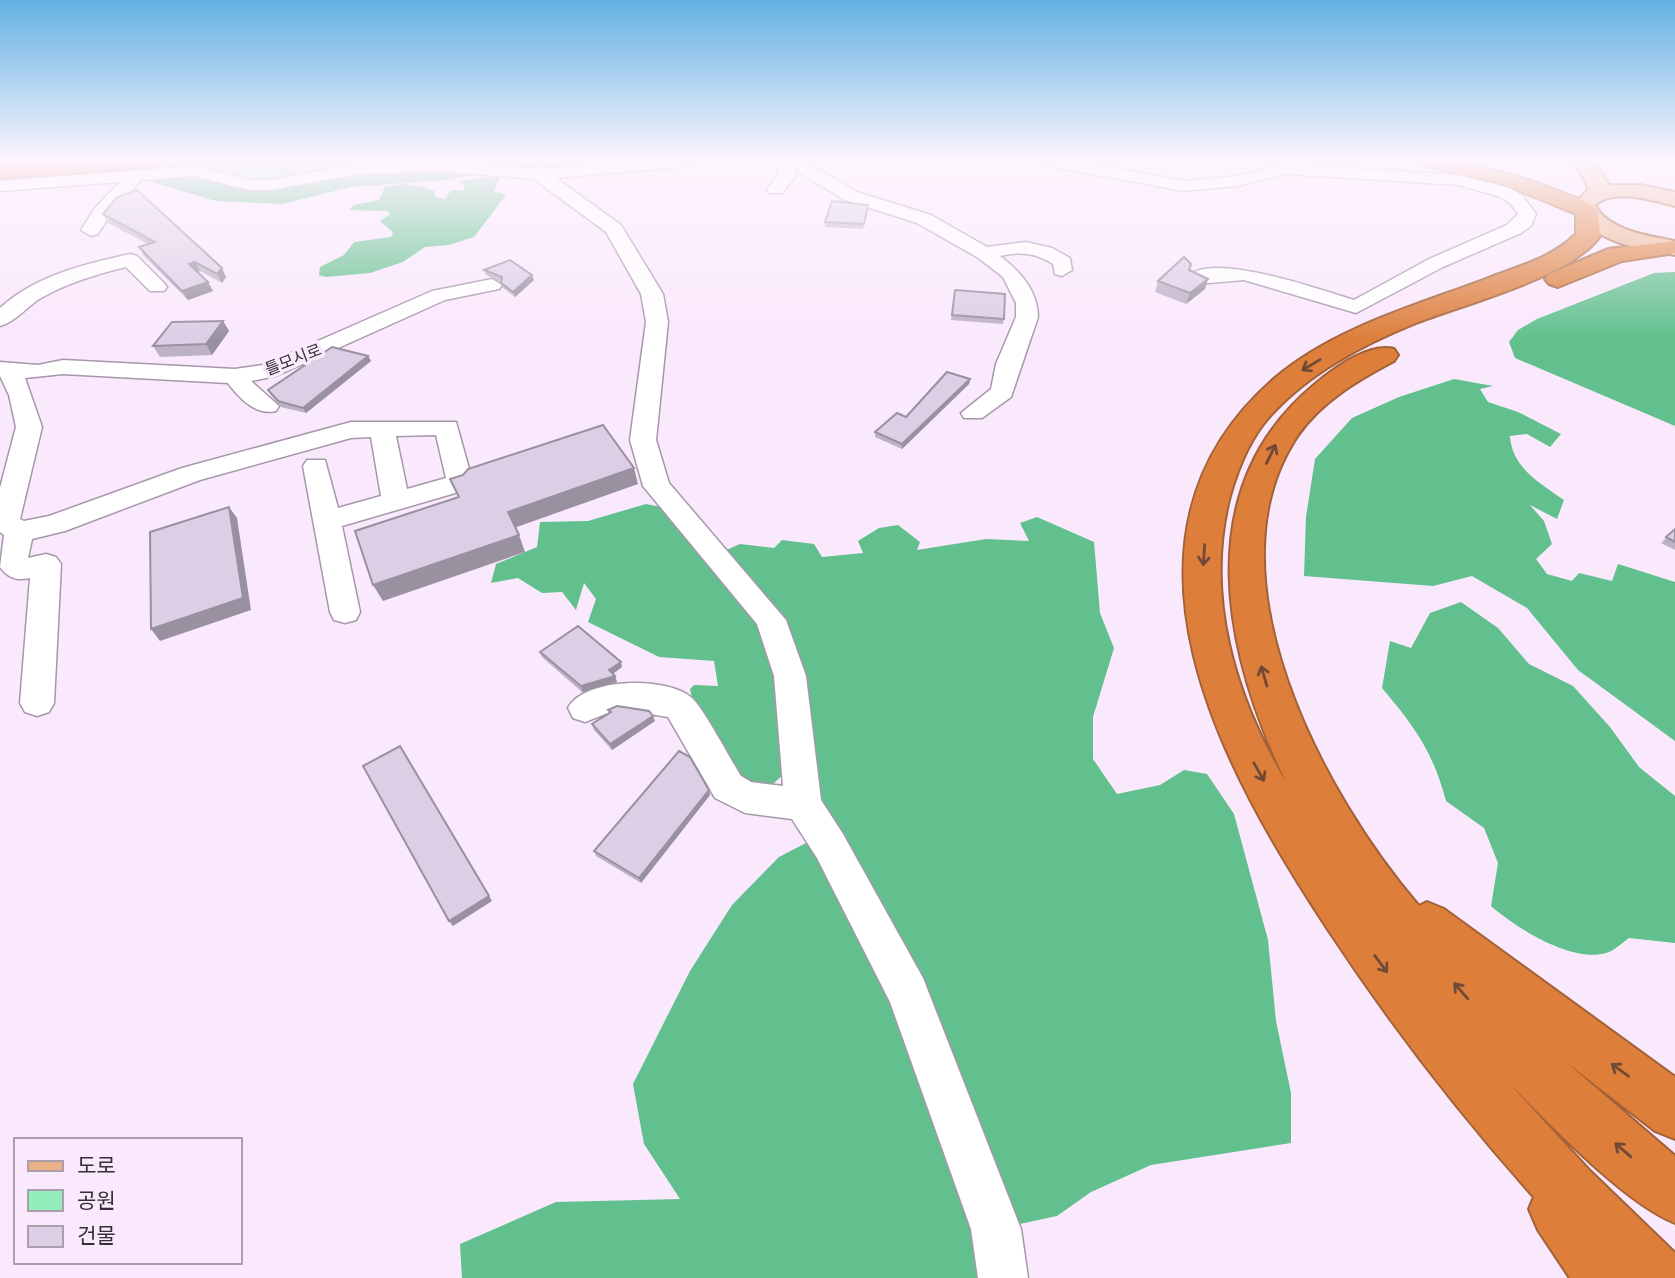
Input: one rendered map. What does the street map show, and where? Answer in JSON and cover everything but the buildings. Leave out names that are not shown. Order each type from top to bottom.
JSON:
[{"type":"highway","points":[[1564,221],[1569,238],[1564,249],[1565,265]]},
{"type":"highway","points":[[1589,221],[1587,239],[1571,253],[1565,265],[1378,358],[1335,383],[1300,410],[1289,424],[1258,483],[1248,527],[1247,586],[1259,657],[1284,732],[1307,778],[1367,877],[1425,950],[1490,1024],[1560,1095],[1675,1195]]},
{"type":"highway","points":[[1607,1278],[1332,895],[1249,754],[1228,708],[1208,635],[1203,569],[1205,538],[1218,475],[1228,454],[1258,411],[1296,374],[1381,330],[1565,265],[1627,264],[1674,253]]},
{"type":"highway","points":[[1367,877],[1455,948],[1675,1111]]},
{"type":"highway","points":[[1446,1051],[1532,1154],[1656,1278]]},
{"type":"main road","points":[[1605,221],[1619,233],[1674,253]]},
{"type":"street","points":[[91,230],[97,221]]},
{"type":"street","points":[[602,221],[614,229],[653,294],[657,322],[643,440],[656,486],[771,620],[790,676],[803,804],[830,846],[908,993],[996,1229],[1003,1278]]},
{"type":"street","points":[[927,221],[986,254],[1011,274],[1027,303],[1027,317],[1008,364],[1002,392],[972,413]]},
{"type":"street","points":[[1197,278],[1245,274],[1356,307],[1436,263],[1514,229],[1525,221]]},
{"type":"street","points":[[986,254],[1006,248],[1037,248],[1063,262],[1062,270]]},
{"type":"street","points":[[0,319],[20,302],[41,290],[102,266],[130,260],[157,286]]},
{"type":"street","points":[[392,317],[415,290],[436,278]]},
{"type":"street","name":"틀모시로","points":[[5,370],[38,372],[64,367],[235,376],[268,371],[439,295],[492,285]]},
{"type":"street","points":[[5,370],[21,395],[29,427],[5,522],[19,533]]},
{"type":"street","points":[[235,376],[245,389],[267,406]]},
{"type":"street","points":[[19,533],[55,524],[237,460],[351,430],[429,425],[447,427],[460,483],[327,521]]},
{"type":"street","points":[[382,430],[396,501]]},
{"type":"street","points":[[316,466],[345,612]]},
{"type":"street","points":[[19,533],[12,563],[21,570],[46,564],[37,703]]},
{"type":"street","points":[[585,708],[599,700],[618,696],[643,697],[680,707],[729,787],[745,797],[803,804]]},
{"type":"green space","points":[[380,221],[486,221],[474,237],[449,245],[425,247],[403,262],[370,273],[326,277],[319,275],[320,267],[344,255],[354,242],[391,237],[393,232]]},
{"type":"green space","points":[[1675,272],[1675,426],[1515,358],[1509,342],[1518,330],[1537,319],[1654,273]]},
{"type":"green space","points":[[1454,379],[1493,386],[1480,389],[1488,402],[1518,412],[1561,434],[1550,447],[1527,434],[1510,436],[1516,457],[1522,466],[1537,481],[1564,500],[1557,519],[1530,505],[1544,521],[1552,544],[1536,559],[1547,574],[1572,581],[1579,573],[1612,581],[1618,564],[1675,582],[1675,741],[1578,670],[1527,608],[1472,576],[1433,586],[1304,576],[1306,517],[1315,459],[1352,418],[1399,397]]},
{"type":"green space","points":[[646,504],[676,510],[715,555],[740,544],[774,548],[782,540],[814,544],[822,557],[863,553],[858,541],[879,528],[898,525],[920,542],[917,550],[986,539],[1029,541],[1020,523],[1037,517],[1094,542],[1100,613],[1114,648],[1093,717],[1093,759],[1117,794],[1160,785],[1184,770],[1207,774],[1234,814],[1268,940],[1276,1021],[1291,1093],[1291,1143],[1151,1165],[1091,1192],[1057,1216],[996,1229],[1003,1278],[462,1278],[460,1244],[556,1202],[680,1199],[644,1144],[633,1084],[690,971],[732,905],[779,857],[808,842],[783,774],[768,786],[750,789],[695,712],[690,689],[694,685],[718,686],[714,661],[659,657],[588,622],[596,599],[584,583],[576,610],[562,592],[542,593],[518,578],[491,583],[496,564],[537,547],[540,522],[588,521]]},
{"type":"green space","points":[[1461,602],[1498,628],[1529,664],[1573,686],[1610,727],[1639,767],[1675,796],[1675,943],[1629,938],[1606,953],[1577,953],[1545,942],[1491,906],[1498,863],[1484,828],[1446,801],[1422,741],[1382,688],[1390,641],[1411,648],[1430,613]]}]
